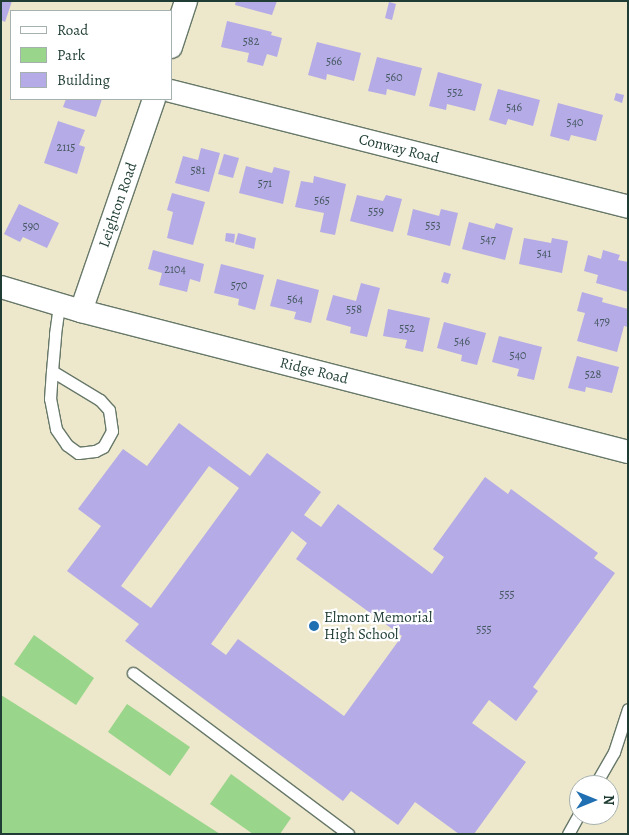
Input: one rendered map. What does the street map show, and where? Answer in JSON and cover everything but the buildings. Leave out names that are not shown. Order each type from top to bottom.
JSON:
[{"type":"street","points":[[172,44],[186,1]]},
{"type":"street","name":"Conway Road","points":[[172,90],[628,207]]},
{"type":"street","name":"Leighton Road","points":[[81,311],[154,100]]},
{"type":"street","name":"Ridge Road","points":[[1,287],[81,311],[628,452]]},
{"type":"lane","points":[[52,371],[100,400],[109,410],[112,431],[103,447],[95,452],[78,452],[67,445],[56,429],[50,399],[52,371],[59,305]]},
{"type":"lane","points":[[133,673],[348,834]]},
{"type":"lane","points":[[601,775],[614,752],[628,709]]},
{"type":"green space","points":[[34,635],[94,678],[76,705],[14,664]]},
{"type":"green space","points":[[1,695],[147,787],[220,834],[1,834]]},
{"type":"green space","points":[[127,704],[190,747],[170,776],[108,732]]},
{"type":"green space","points":[[231,774],[291,818],[280,834],[253,834],[210,804]]},
{"type":"place","name":"Elmont Memorial High School","points":[[314,626]]}]
